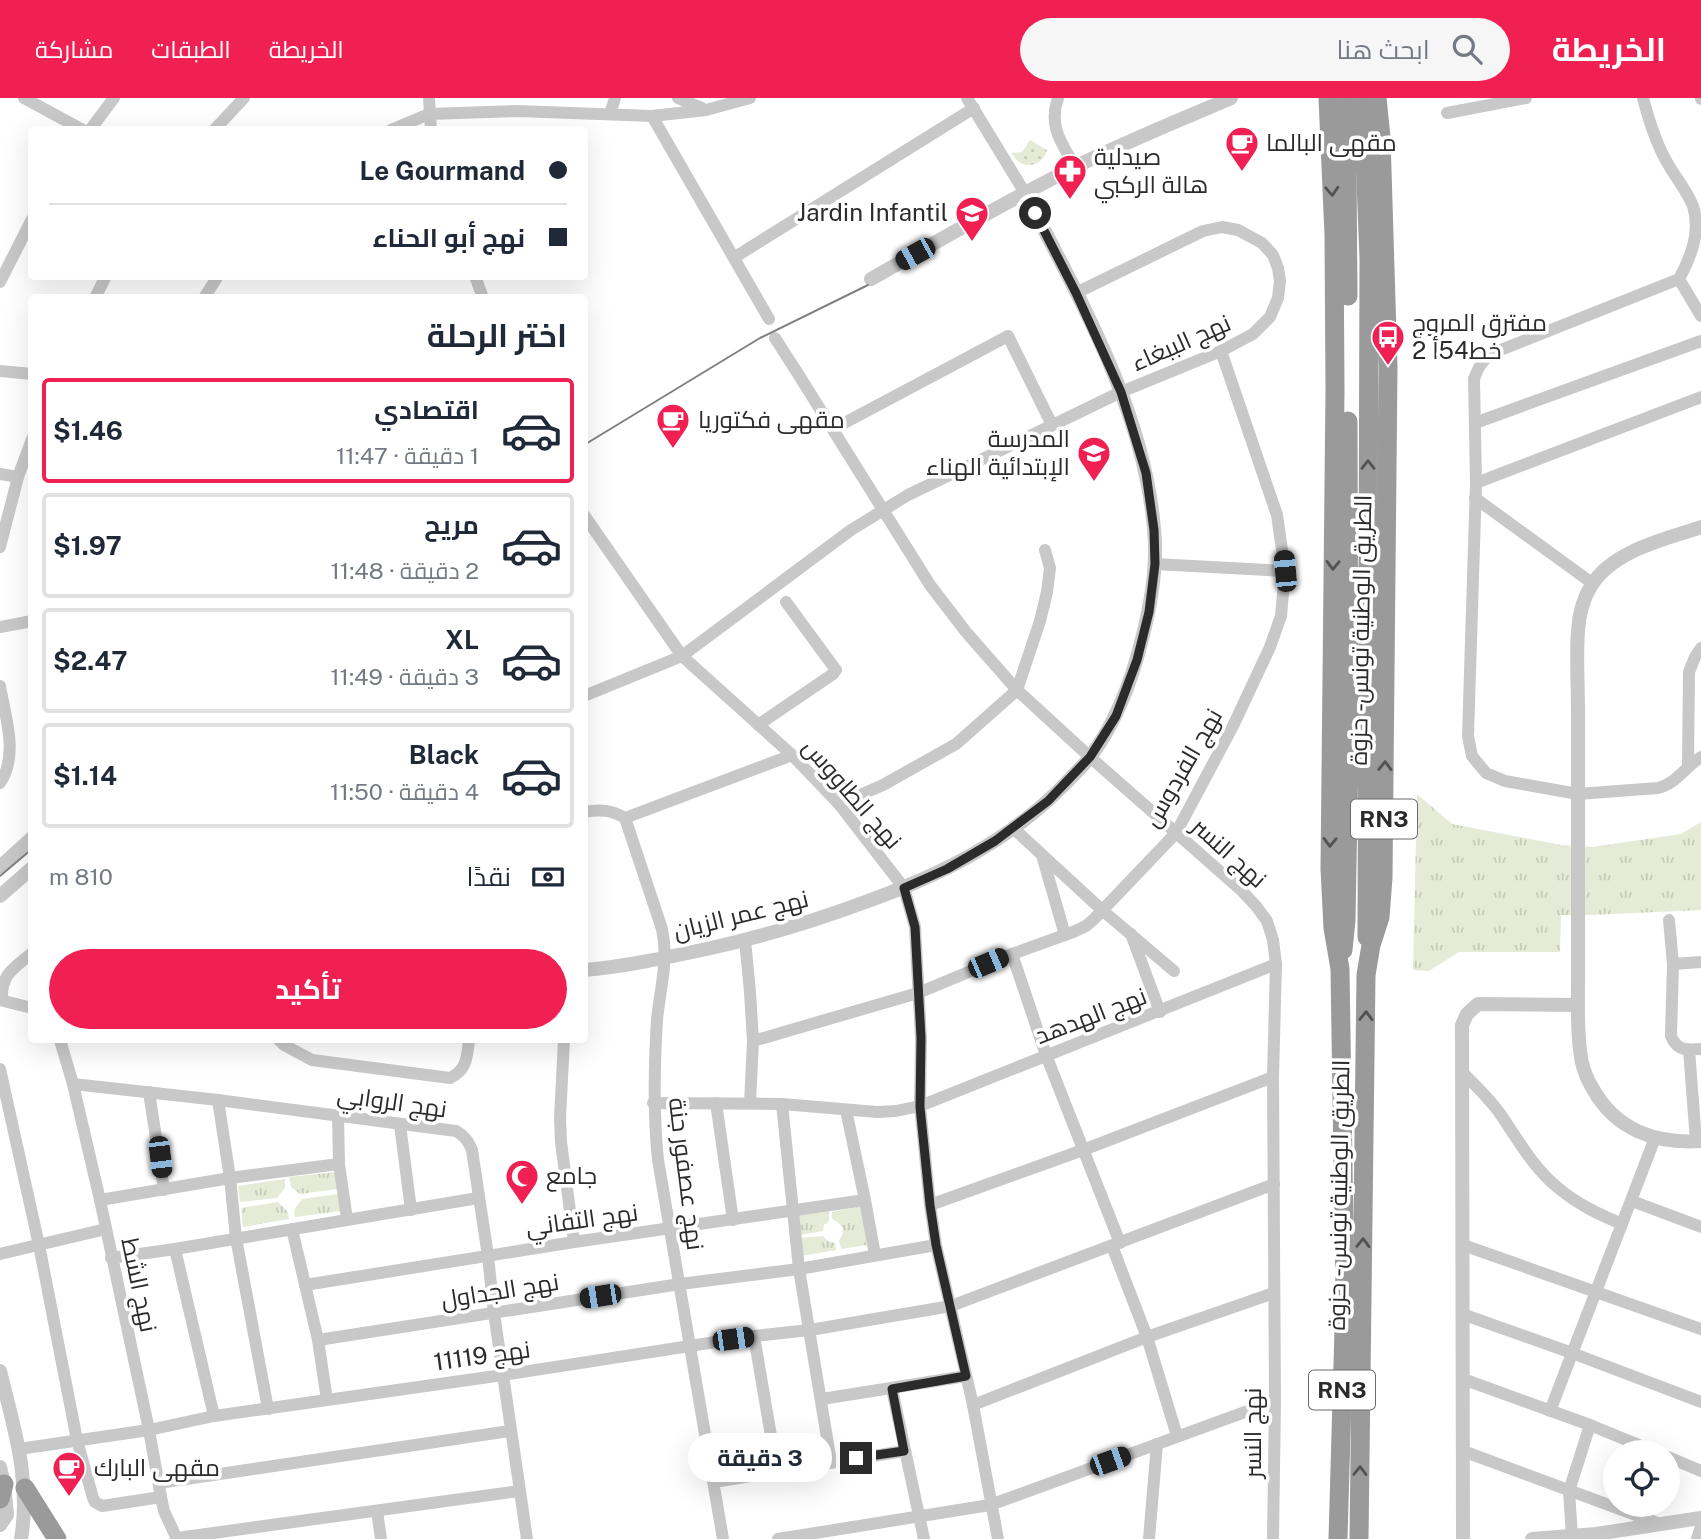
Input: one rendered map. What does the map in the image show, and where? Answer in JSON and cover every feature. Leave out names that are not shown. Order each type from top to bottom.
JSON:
[{"type":"highway","name":"الطريق الوطنية تونس - حزوة","points":[[1328,98],[1334,235],[1335,390],[1330,869],[1333,928],[1340,969],[1345,1294],[1338,1539]]},
{"type":"highway","points":[[1342,98],[1356,160],[1369,259],[1366,975]]},
{"type":"highway","points":[[1340,969],[1346,920],[1356,160],[1360,98]]},
{"type":"highway","name":"الطريق الوطنية تونس - حزوة","points":[[1359,1539],[1366,975],[1371,945],[1380,917],[1384,878],[1388,367],[1381,137],[1377,98]]},
{"type":"highway","points":[[1381,137],[1392,98]]},
{"type":"highway","points":[[24,1488],[57,1539]]},
{"type":"street","points":[[24,98],[76,126]]},
{"type":"street","points":[[93,126],[114,98]]},
{"type":"street","points":[[218,126],[244,98]]},
{"type":"street","points":[[429,98],[431,126]]},
{"type":"street","points":[[610,114],[615,98]]},
{"type":"street","points":[[678,98],[706,110]]},
{"type":"street","points":[[400,126],[429,114],[518,111],[652,116],[706,110],[750,98]]},
{"type":"street","points":[[1058,98],[1055,130],[1075,167]]},
{"type":"street","points":[[871,279],[1075,167],[1231,98]]},
{"type":"street","points":[[1447,113],[1526,98]]},
{"type":"street","points":[[1643,98],[1658,144],[1695,215],[1695,243],[1679,279],[1493,353],[1478,368],[1474,379],[1475,498],[1468,736],[1472,756],[1486,773],[1505,781],[1578,794],[1666,786],[1681,775],[1688,765],[1701,757]]},
{"type":"street","points":[[735,257],[970,103],[1025,193]]},
{"type":"street","points":[[652,116],[769,319]]},
{"type":"street","name":"نهج عمر الزيان","points":[[588,970],[666,958],[820,919],[947,869],[995,841],[1048,801],[1090,757],[1116,716],[1137,660],[1149,612],[1155,564],[1154,530],[1146,473],[1121,392],[1076,293],[1025,193]]},
{"type":"street","points":[[0,282],[28,227]]},
{"type":"street","name":"نهج الببغاء","points":[[588,693],[682,656],[851,530],[908,495],[1121,392],[1221,351],[1253,334],[1270,317],[1278,298],[1280,281],[1273,255],[1262,243],[1238,230],[1222,227],[1203,231],[1076,293]]},
{"type":"street","points":[[1679,279],[1701,316]]},
{"type":"street","points":[[833,429],[1008,336],[1052,425]]},
{"type":"street","name":"نهج النسر","points":[[775,338],[930,585],[966,632],[1017,690],[1241,890],[1267,921],[1276,964],[1273,1077],[1273,1539]]},
{"type":"street","points":[[1475,423],[1701,341]]},
{"type":"street","name":"نهج الفردوس","points":[[753,1041],[918,993],[1086,926],[1176,833],[1233,726],[1281,617],[1285,571],[1277,515],[1221,351]]},
{"type":"street","points":[[0,371],[28,374]]},
{"type":"street","points":[[1475,483],[1701,397]]},
{"type":"street","points":[[0,547],[28,450]]},
{"type":"street","points":[[0,474],[18,477]]},
{"type":"street","points":[[1475,498],[1592,583]]},
{"type":"street","name":"نهج الطاووس","points":[[588,521],[682,656],[792,755],[839,804],[904,888],[915,927],[921,1038],[920,1107],[930,1205],[936,1245],[973,1405],[998,1539]]},
{"type":"street","points":[[1669,920],[1673,964],[1671,1036],[1677,1047],[1695,1049],[1699,1141],[1675,1142],[1655,1138],[1618,1119],[1593,1090],[1580,1051],[1578,630],[1584,600],[1592,583],[1607,568],[1636,550],[1701,527]]},
{"type":"street","points":[[839,804],[883,785],[956,744],[1017,690],[1047,592],[1050,568],[1045,550]]},
{"type":"street","points":[[1155,564],[1285,571]]},
{"type":"street","points":[[758,725],[836,670],[786,602]]},
{"type":"street","points":[[0,626],[28,622]]},
{"type":"street","points":[[1688,765],[1689,671],[1701,648]]},
{"type":"street","points":[[0,686],[10,745],[9,761],[0,783]]},
{"type":"street","points":[[588,812],[605,810],[625,818],[792,755]]},
{"type":"street","name":"نهج عصفور جنة","points":[[625,818],[662,929],[666,958],[658,1017],[653,1103],[658,1160],[723,1539]]},
{"type":"street","points":[[1013,828],[1102,910],[1174,971]]},
{"type":"street","points":[[0,867],[28,842]]},
{"type":"street","points":[[1042,855],[1065,935]]},
{"type":"street","points":[[0,896],[28,872]]},
{"type":"street","points":[[1130,932],[1160,1012]]},
{"type":"street","points":[[745,940],[753,1041],[750,1103]]},
{"type":"street","points":[[1012,954],[1116,1244],[1177,1436]]},
{"type":"street","points":[[28,956],[10,971],[1,987],[1,1000],[28,1008]]},
{"type":"street","points":[[1673,964],[1701,962]]},
{"type":"street","name":"نهج الهدهد","points":[[653,1103],[782,1104],[896,1111],[920,1107],[1276,964]]},
{"type":"street","points":[[1463,1539],[1462,1025],[1467,1014],[1478,1004],[1578,1005]]},
{"type":"street","name":"نهج الشط","points":[[61,1043],[100,1200],[164,1511],[177,1539]]},
{"type":"street","points":[[282,1043],[312,1060],[450,1078],[466,1063],[469,1043]]},
{"type":"street","points":[[564,1043],[561,1142],[574,1242]]},
{"type":"street","points":[[0,1069],[39,1245],[77,1440],[92,1495],[95,1502],[102,1506],[161,1497]]},
{"type":"street","points":[[1461,1071],[1482,1092],[1520,1145],[1555,1185],[1593,1212],[1622,1224]]},
{"type":"street","points":[[930,1205],[1273,1077]]},
{"type":"street","name":"نهج الروابي","points":[[73,1084],[456,1131],[464,1135],[472,1150],[527,1539]]},
{"type":"street","points":[[149,1092],[164,1190]]},
{"type":"street","points":[[218,1100],[236,1238],[268,1409]]},
{"type":"street","points":[[716,1102],[733,1220]]},
{"type":"street","points":[[782,1104],[799,1269],[831,1462]]},
{"type":"street","points":[[846,1110],[875,1255]]},
{"type":"street","points":[[338,1116],[339,1164],[347,1219]]},
{"type":"street","points":[[400,1125],[411,1210]]},
{"type":"street","points":[[1550,1410],[1655,1138]]},
{"type":"street","points":[[100,1200],[230,1178],[339,1164]]},
{"type":"street","name":"نهج 11119","points":[[19,1448],[149,1430],[214,1416],[690,1345],[810,1330],[951,1306],[1274,1184]]},
{"type":"street","points":[[111,1258],[478,1198]]},
{"type":"street","name":"نهج التفاني","points":[[305,1285],[574,1242],[865,1200]]},
{"type":"street","points":[[1632,1201],[1701,1227]]},
{"type":"street","points":[[292,1228],[318,1340],[327,1400]]},
{"type":"street","points":[[0,1254],[106,1229]]},
{"type":"street","name":"نهج الجداول","points":[[318,1340],[680,1284],[799,1269],[936,1245]]},
{"type":"street","points":[[1463,1245],[1701,1329]]},
{"type":"street","points":[[175,1249],[214,1416]]},
{"type":"street","points":[[973,1405],[1147,1337],[1274,1293]]},
{"type":"street","points":[[1462,1314],[1701,1402]]},
{"type":"street","points":[[754,1336],[777,1471]]},
{"type":"street","points":[[0,1371],[19,1448],[24,1488],[21,1539]]},
{"type":"street","points":[[822,1399],[966,1376]]},
{"type":"street","points":[[1463,1378],[1627,1440]]},
{"type":"street","points":[[892,1389],[924,1539]]},
{"type":"street","points":[[778,1539],[990,1505],[1275,1401]]},
{"type":"street","points":[[1572,1536],[1569,1491],[1590,1425]]},
{"type":"street","points":[[159,1483],[510,1431]]},
{"type":"street","points":[[1149,1539],[1157,1444]]},
{"type":"street","points":[[714,1482],[904,1451]]},
{"type":"street","points":[[1463,1451],[1661,1524]]},
{"type":"street","points":[[1680,1462],[1701,1471]]},
{"type":"street","points":[[0,1525],[7,1515],[1,1483]]},
{"type":"street","points":[[177,1539],[519,1491]]},
{"type":"street","points":[[377,1511],[382,1539]]},
{"type":"street","points":[[1532,1539],[1595,1536],[1701,1518]]},
{"type":"street","points":[[870,1525],[873,1539]]},
{"type":"street","points":[[1697,1539],[1701,1526]]},
{"type":"street","points":[[255,1529],[271,1539]]},
{"type":"green space","points":[[1030,140],[1047,150],[1040,161],[1028,165],[1019,162],[1011,153],[1022,152]]},
{"type":"green space","points":[[1417,794],[1452,824],[1561,845],[1592,847],[1681,834],[1701,822],[1701,910],[1561,915],[1560,952],[1459,952],[1429,971],[1413,970]]},
{"type":"green space","points":[[336,1172],[338,1189],[300,1194],[291,1187],[289,1177]]},
{"type":"green space","points":[[285,1179],[285,1188],[277,1198],[240,1202],[238,1186]]},
{"type":"green space","points":[[338,1194],[341,1211],[295,1217],[294,1210],[302,1199]]},
{"type":"green space","points":[[278,1202],[288,1212],[289,1219],[243,1227],[241,1208]]},
{"type":"green space","points":[[862,1206],[867,1245],[841,1249],[839,1240],[843,1230],[841,1225],[832,1219],[832,1212]]},
{"type":"green space","points":[[829,1212],[829,1221],[824,1225],[823,1231],[800,1235],[799,1214]]},
{"type":"green space","points":[[823,1236],[835,1243],[836,1250],[801,1256],[800,1238]]},
{"type":"tram line","points":[[588,443],[760,338],[868,285]]},
{"type":"tram line","points":[[0,876],[28,852]]},
{"type":"place","name":"مقهى البالما","points":[[1242,173]]},
{"type":"place","name":"صيدلية هالة الركبي","points":[[1070,201]]},
{"type":"place","name":"Jardin Infantil","points":[[972,243]]},
{"type":"place","name":"مفترق المروج 2 خط54أ","points":[[1388,367]]},
{"type":"place","name":"مقهى فكتوريا","points":[[673,450]]},
{"type":"place","name":"المدرسة الإبتدائية الهناء","points":[[1094,483]]},
{"type":"place","name":"جامع","points":[[522,1206]]},
{"type":"place","name":"مقهى البارك","points":[[69,1498]]},
{"type":"route","points":[[856,1458],[904,1451],[892,1389],[966,1376],[936,1245],[930,1205],[920,1107],[921,1038],[915,927],[904,888],[947,869],[995,841],[1048,801],[1090,757],[1116,716],[1137,660],[1149,612],[1155,564],[1154,530],[1146,473],[1121,392],[1076,293],[1035,213]]}]
